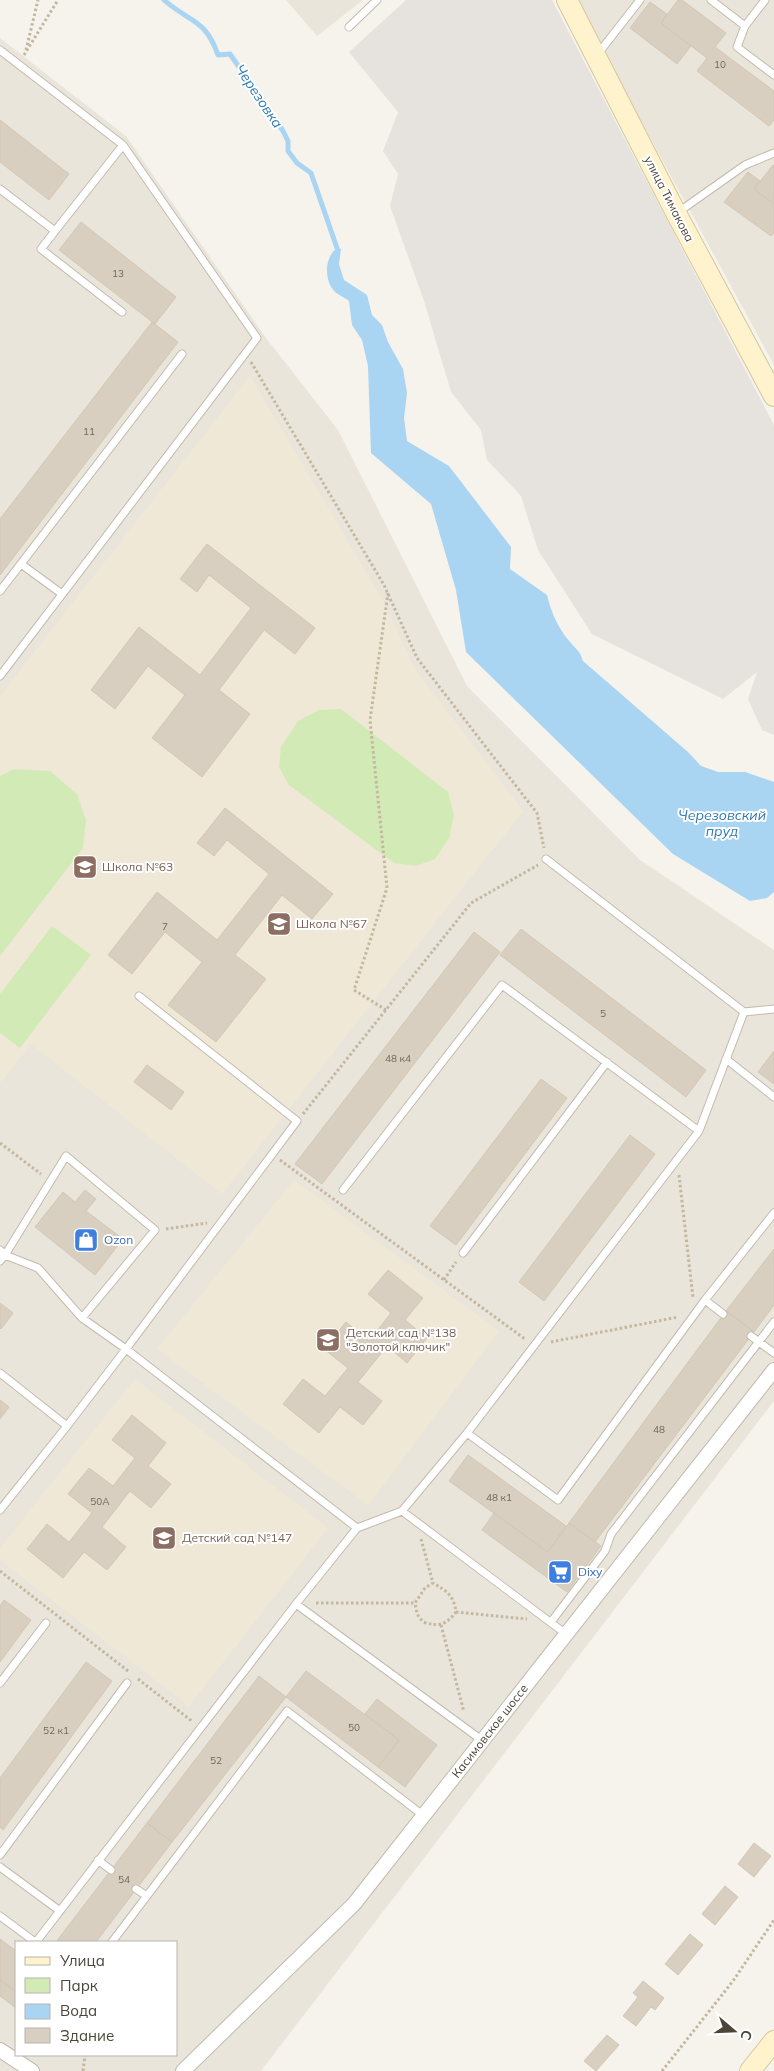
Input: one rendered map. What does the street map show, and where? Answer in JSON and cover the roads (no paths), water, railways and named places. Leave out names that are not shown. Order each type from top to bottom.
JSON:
[{"type":"street","name":"улица Тимакова","points":[[567,0],[676,214],[774,396]]},
{"type":"street","name":"Касимовское шоссе","points":[[183,2071],[354,1904],[774,1370]]},
{"type":"street","points":[[750,2071],[774,2041]]},
{"type":"street","points":[[0,2050],[32,2071]]},
{"type":"lane","points":[[349,27],[377,0]]},
{"type":"lane","points":[[597,56],[640,0]]},
{"type":"lane","points":[[711,0],[745,26]]},
{"type":"lane","points":[[765,0],[745,26],[738,47],[774,75]]},
{"type":"lane","points":[[0,50],[123,145],[257,338],[0,676]]},
{"type":"lane","points":[[122,312],[41,249],[123,145]]},
{"type":"lane","points":[[676,214],[745,165],[774,153]]},
{"type":"lane","points":[[0,189],[55,231]]},
{"type":"lane","points":[[0,591],[182,354]]},
{"type":"lane","points":[[20,564],[62,594]]},
{"type":"lane","points":[[546,859],[744,1012],[774,1009]]},
{"type":"lane","points":[[343,1190],[502,985],[699,1131]]},
{"type":"lane","points":[[0,1510],[126,1350],[297,1121],[139,996]]},
{"type":"lane","points":[[37,1941],[199,1727],[357,1528],[402,1511],[467,1433],[699,1131],[744,1012]]},
{"type":"lane","points":[[726,1060],[774,1097]]},
{"type":"lane","points":[[463,1253],[606,1062]]},
{"type":"lane","points":[[0,1262],[3,1253],[66,1156],[155,1230],[82,1318]]},
{"type":"lane","points":[[467,1433],[558,1500],[704,1300],[774,1213]]},
{"type":"lane","points":[[3,1253],[38,1268],[82,1318],[357,1528]]},
{"type":"lane","points":[[704,1300],[723,1314]]},
{"type":"lane","points":[[551,1622],[605,1551],[611,1534],[774,1322]]},
{"type":"lane","points":[[751,1336],[774,1353]]},
{"type":"lane","points":[[0,1373],[67,1426]]},
{"type":"lane","points":[[402,1511],[566,1634]]},
{"type":"lane","points":[[296,1604],[483,1741]]},
{"type":"lane","points":[[0,1683],[46,1623]]},
{"type":"lane","points":[[0,1855],[127,1683]]},
{"type":"lane","points":[[113,1941],[287,1711],[424,1816]]},
{"type":"lane","points":[[98,1860],[111,1870]]},
{"type":"lane","points":[[0,1867],[60,1911]]},
{"type":"lane","points":[[136,1889],[146,1896]]},
{"type":"lane","points":[[0,1916],[35,1941]]},
{"type":"water","name":"Черезовский пруд","points":[[337,248],[341,249],[339,264],[344,280],[367,295],[372,315],[382,325],[388,342],[403,369],[407,393],[404,418],[407,441],[449,466],[511,547],[510,569],[547,595],[559,625],[583,661],[688,752],[701,766],[718,772],[745,772],[774,782],[774,892],[767,898],[750,901],[673,854],[466,652],[456,590],[431,504],[371,453],[368,366],[362,340],[352,325],[349,301],[335,292],[327,276],[330,257]]},
{"type":"waterway","name":"Черезовка","points":[[164,0],[202,27],[208,34],[218,55],[230,54],[283,131],[288,141],[288,151],[297,163],[311,173],[337,248]]},
{"type":"place","name":"Школа №63","points":[[85,867]]},
{"type":"place","name":"Школа №67","points":[[279,924]]},
{"type":"place","name":"Ozon","points":[[86,1240]]},
{"type":"place","name":"Детский сад №138 \"Золотой ключик\"","points":[[328,1340]]},
{"type":"place","name":"Детский сад №147","points":[[164,1538]]},
{"type":"place","name":"Dixy","points":[[560,1572]]}]
